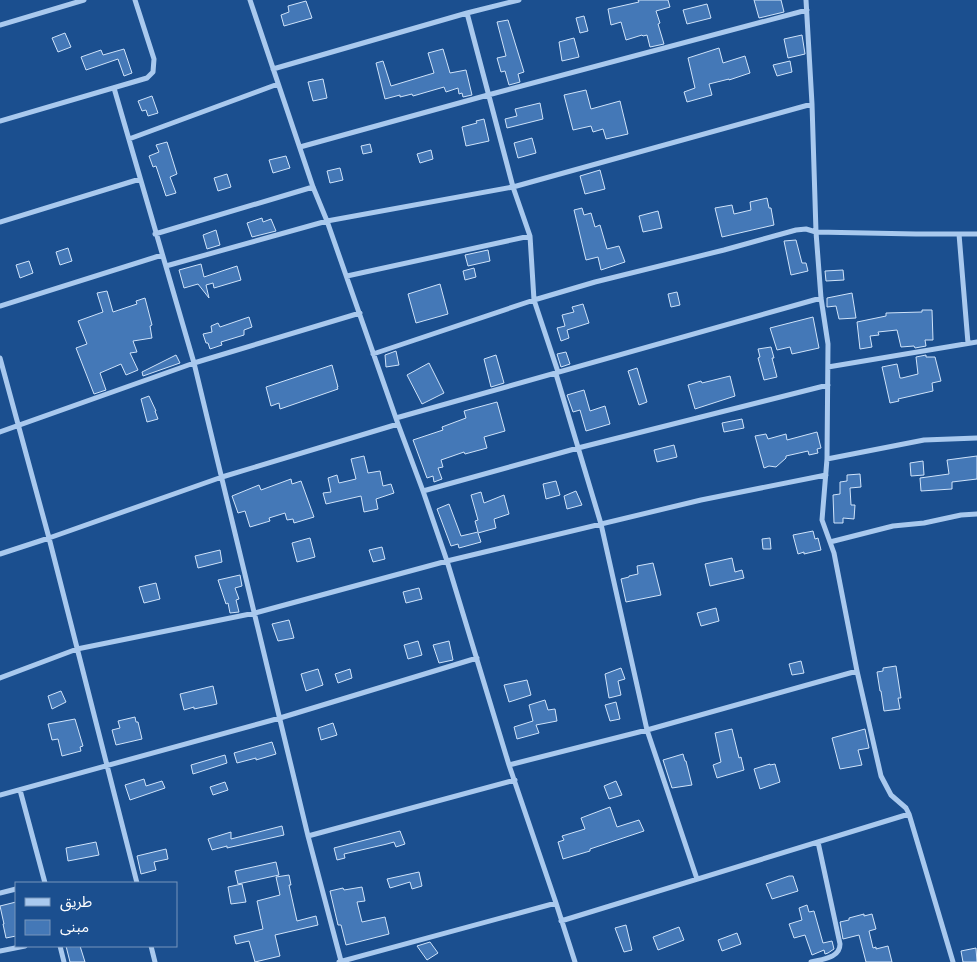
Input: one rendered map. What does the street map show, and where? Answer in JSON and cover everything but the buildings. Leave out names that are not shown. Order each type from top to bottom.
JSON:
[{"type":"street","points":[[0,25],[84,0]]},
{"type":"street","points":[[0,121],[147,78],[153,72],[154,59],[134,0]]},
{"type":"street","points":[[250,0],[313,187],[360,313],[447,562],[514,780],[574,962]]},
{"type":"street","points":[[273,69],[496,3],[519,0]]},
{"type":"street","points":[[806,0],[812,104],[816,232],[821,298],[828,344],[827,459],[822,520],[834,553],[881,776],[892,795],[906,808],[909,814],[953,962]]},
{"type":"street","points":[[300,147],[488,94],[807,10]]},
{"type":"street","points":[[466,13],[513,187],[530,236],[534,300],[601,524],[647,730],[697,879]]},
{"type":"street","points":[[129,138],[278,84]]},
{"type":"street","points":[[114,88],[194,363],[340,962],[556,903]]},
{"type":"street","points":[[166,266],[327,221],[513,187],[812,104]]},
{"type":"street","points":[[0,222],[140,179]]},
{"type":"street","points":[[156,234],[313,187]]},
{"type":"street","points":[[373,354],[534,300],[796,230],[806,229],[816,232],[977,234]]},
{"type":"street","points":[[958,234],[968,343]]},
{"type":"street","points":[[346,276],[530,236]]},
{"type":"street","points":[[0,306],[162,255]]},
{"type":"street","points":[[396,418],[821,298]]},
{"type":"street","points":[[0,432],[194,363],[360,313]]},
{"type":"street","points":[[828,368],[977,342]]},
{"type":"street","points":[[0,358],[50,538],[137,882]]},
{"type":"street","points":[[423,491],[578,448],[828,385]]},
{"type":"street","points":[[0,554],[222,477],[398,424]]},
{"type":"street","points":[[827,459],[924,440],[977,438]]},
{"type":"street","points":[[0,678],[77,649],[255,613],[447,562],[601,524],[701,500],[826,475]]},
{"type":"street","points":[[830,542],[893,526],[977,514]]},
{"type":"street","points":[[0,795],[280,718],[477,658]]},
{"type":"street","points":[[510,766],[858,671]]},
{"type":"street","points":[[308,836],[514,780]]},
{"type":"street","points":[[20,790],[43,882]]},
{"type":"street","points":[[561,920],[909,814]]},
{"type":"street","points":[[812,962],[832,959],[840,949],[818,842]]},
{"type":"street","points":[[0,893],[15,889]]},
{"type":"street","points":[[0,952],[21,947]]},
{"type":"street","points":[[60,947],[64,962]]},
{"type":"street","points":[[152,947],[155,962]]}]
